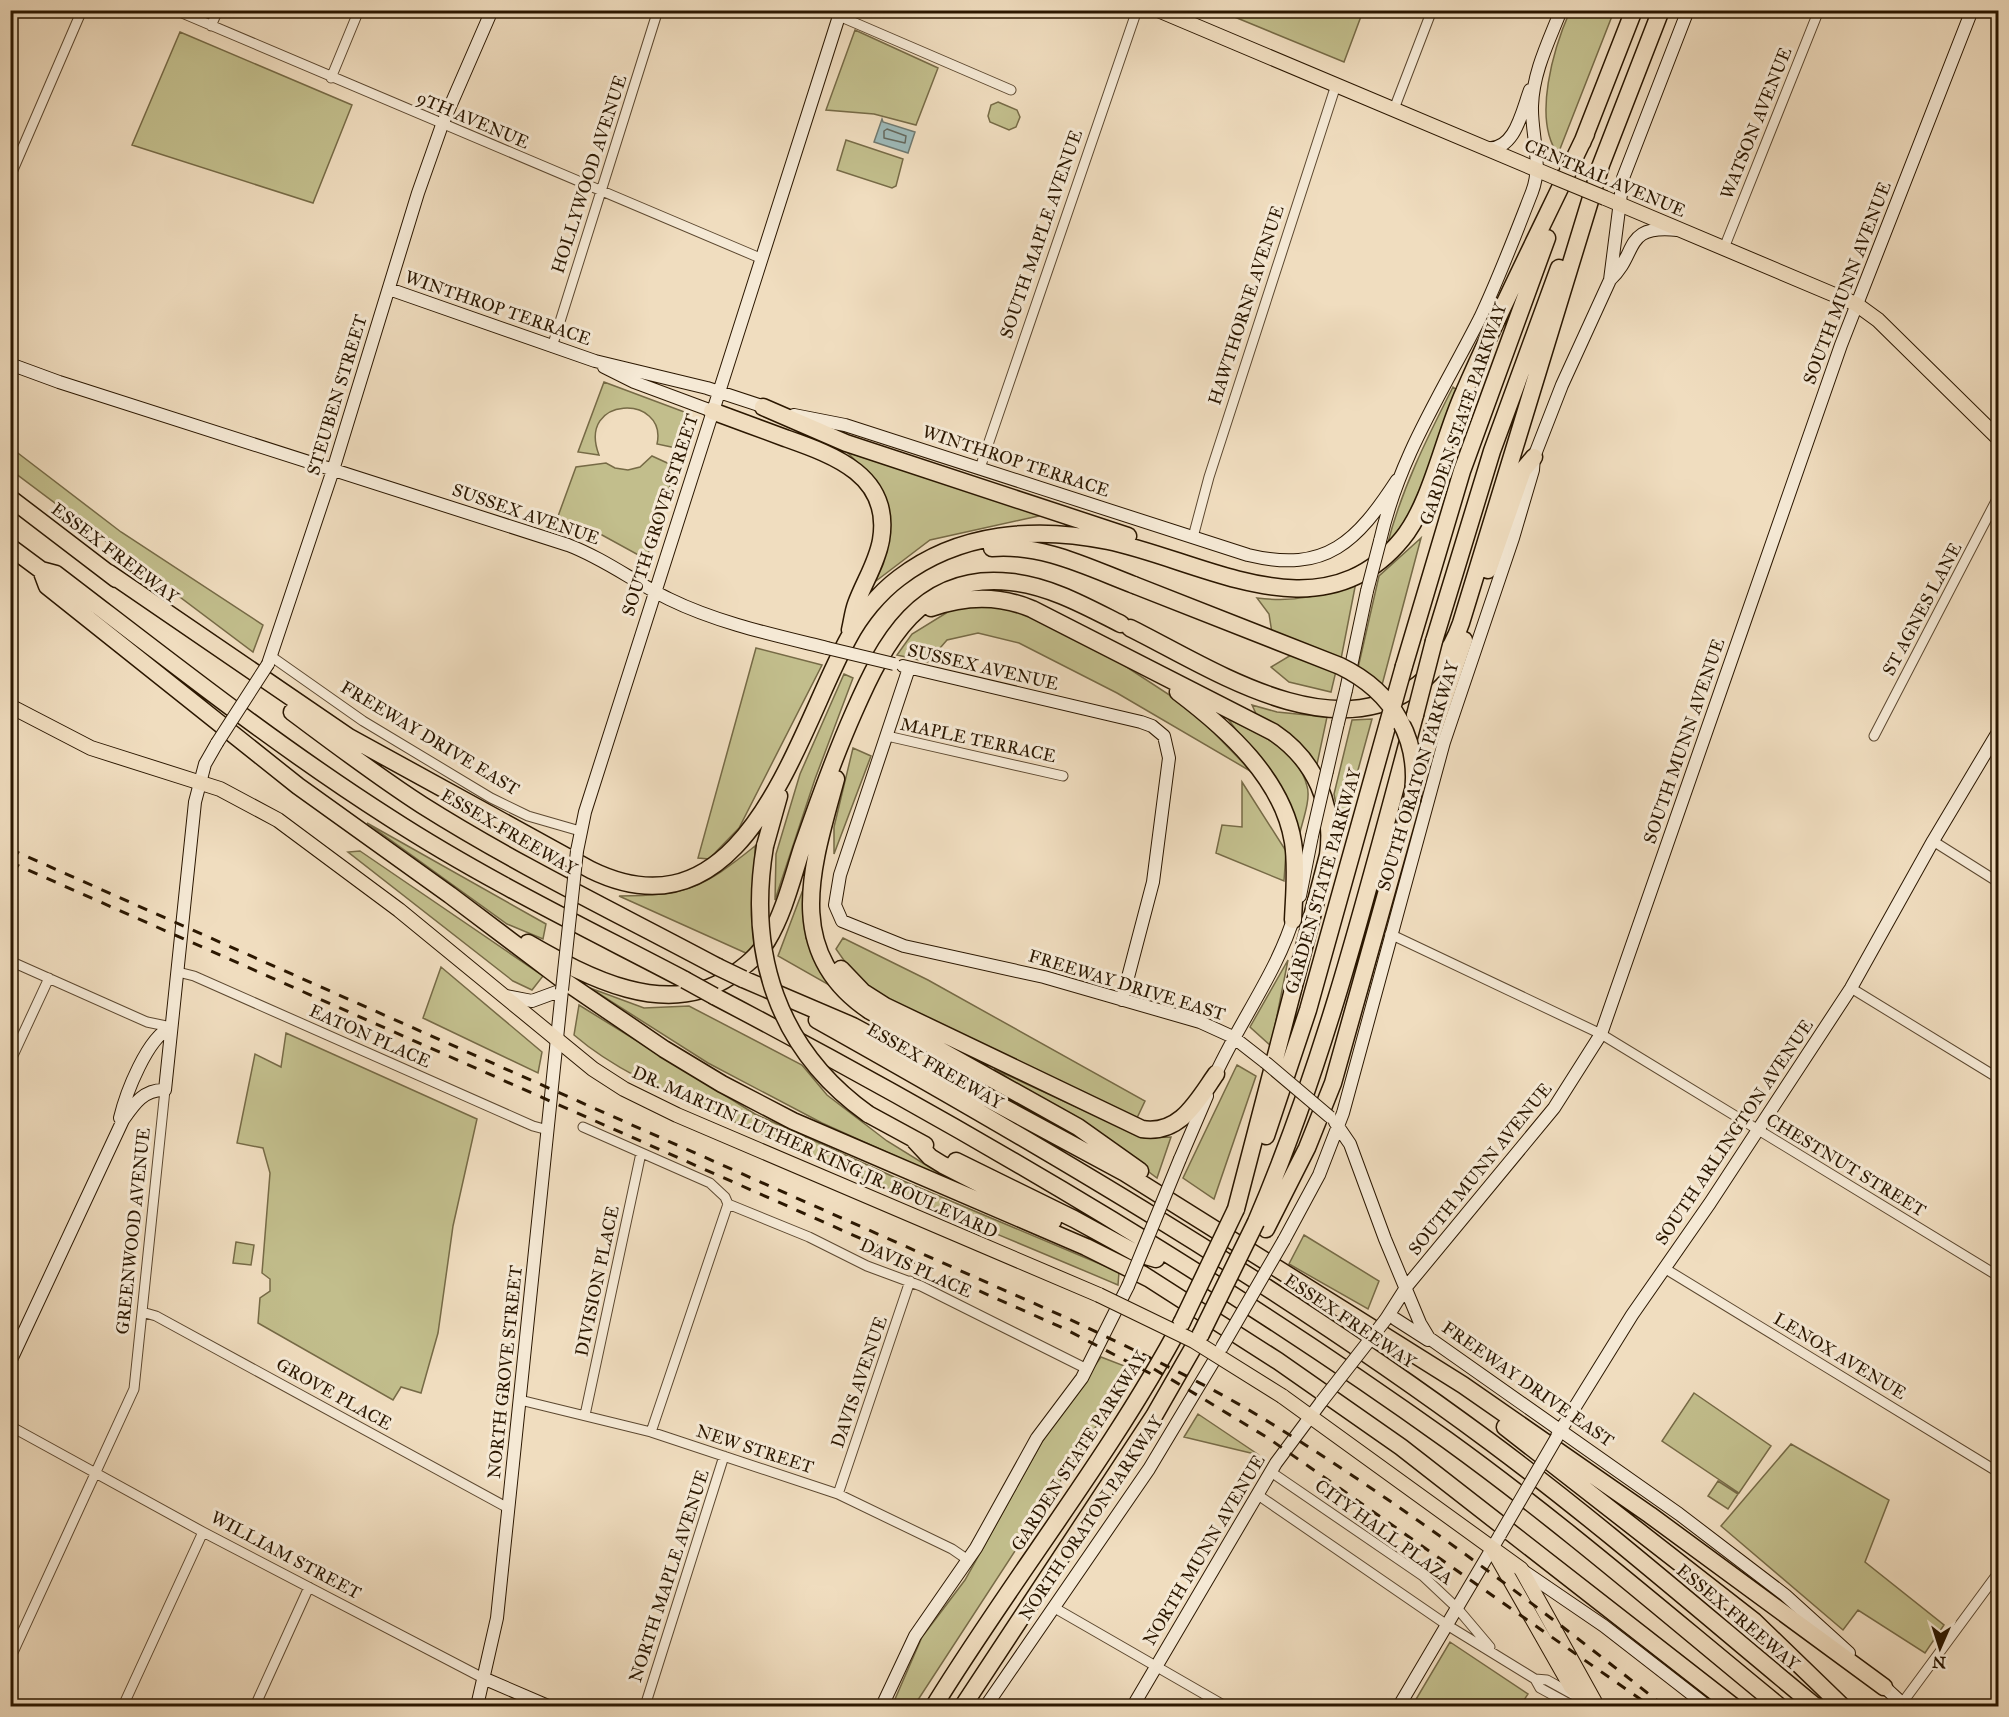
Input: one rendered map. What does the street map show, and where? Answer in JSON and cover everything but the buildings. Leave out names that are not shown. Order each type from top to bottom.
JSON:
[{"type":"highway","name":"GARDEN STATE PARKWAY","points":[[934,1707],[970,1649],[1107,1449],[1182,1322],[1236,1209],[1273,1116],[1297,1046],[1404,666],[1462,471],[1634,10]]},
{"type":"highway","points":[[1261,1226],[1318,1060],[1434,641],[1477,496],[1551,289],[1661,10]]},
{"type":"highway","points":[[1186,1267],[1136,1253],[1049,1206],[915,1141],[868,1114],[840,1092],[814,1064],[793,1033],[776,999],[765,963],[759,926],[759,889],[765,846],[793,758],[848,637],[867,611],[896,580],[946,549],[974,541],[1045,534],[1092,538],[1159,555],[1250,584],[1285,589],[1333,584],[1362,572],[1386,556],[1406,534],[1414,519],[1464,392],[1586,134]]},
{"type":"highway","points":[[450,895],[540,950],[616,985],[658,995],[690,993],[713,986],[749,962],[771,934],[826,778],[855,708],[883,650],[908,618],[928,602],[954,588],[982,582],[1003,581],[1047,591],[1126,626],[1252,688],[1316,708],[1354,708],[1385,703],[1410,690],[1433,672],[1448,654],[1461,623],[1601,165]]},
{"type":"highway","points":[[764,407],[846,443],[1141,540],[1159,555]]},
{"type":"highway","points":[[712,411],[834,456],[855,470],[870,487],[881,517],[881,539],[875,561],[855,605],[848,637]]},
{"type":"highway","points":[[963,1707],[1149,1423],[1311,1140],[1333,1083],[1433,730],[1523,470],[1534,457]]},
{"type":"highway","name":"ESSEX FREEWAY","points":[[10,498],[331,741],[422,804],[564,887],[743,980],[1039,1149],[1198,1245],[1371,1358],[1548,1486],[1815,1707]]},
{"type":"highway","points":[[10,547],[41,570],[56,574],[267,735],[391,819],[496,882],[685,980],[934,1116],[1186,1267],[1352,1374],[1448,1441],[1553,1521],[1779,1707]]},
{"type":"highway","points":[[935,557],[948,558],[991,548],[1025,547],[1057,555],[1340,666],[1370,683],[1395,710],[1408,736],[1414,768],[1412,801]]},
{"type":"highway","points":[[41,570],[47,586],[268,763],[631,1028],[736,1092],[793,1121],[1086,1247],[1150,1279]]},
{"type":"highway","points":[[109,573],[362,745],[591,870],[614,879],[639,884],[664,884],[688,878],[717,865],[743,840],[793,758]]},
{"type":"highway","points":[[908,618],[952,602],[981,598],[1007,600],[1032,609],[1280,737],[1310,768],[1325,799],[1330,831],[1326,862],[1236,1209]]},
{"type":"highway","points":[[1103,646],[1193,703],[1241,748],[1264,776],[1285,813],[1293,842],[1293,920]]},
{"type":"highway","points":[[855,708],[816,867],[810,901],[813,935],[826,966],[848,994],[870,1011],[1100,1140],[1205,1222]]},
{"type":"highway","points":[[816,867],[816,906],[821,931],[830,952],[844,974],[856,986],[896,1011],[1142,1129],[1160,1130],[1181,1120],[1216,1074]]},
{"type":"highway","points":[[743,980],[853,1026],[1095,1155],[1205,1222],[1463,1385],[1619,1492],[1884,1687]]},
{"type":"highway","points":[[915,1141],[930,1157],[943,1166],[1079,1235],[1301,1377],[1408,1453],[1733,1707]]},
{"type":"highway","points":[[1352,1314],[1571,1476],[1745,1614],[1842,1707]]},
{"type":"main road","name":"STEUBEN STREET","points":[[199,782],[217,743],[270,660],[333,470],[442,124],[492,10]]},
{"type":"main road","name":"CENTRAL AVENUE","points":[[1158,10],[1856,304],[1872,315],[1998,438]]},
{"type":"main road","points":[[1487,148],[1499,148],[1508,141],[1561,10]]},
{"type":"main road","name":"SOUTH ORATON PARKWAY","points":[[1222,1347],[1319,1175],[1444,742],[1523,504],[1534,457],[1562,385],[1610,280],[1619,204],[1626,169],[1688,10]]},
{"type":"main road","name":"SOUTH MUNN AVENUE","points":[[1310,1416],[1387,1317],[1407,1286],[1554,1108],[1601,1034],[1856,304],[1972,10]]},
{"type":"main road","name":"SOUTH GROVE STREET","points":[[557,1040],[580,831],[654,591],[840,13]]},
{"type":"main road","points":[[882,1707],[915,1636],[968,1560],[1037,1438],[1087,1369],[1128,1286],[1216,1074],[1233,1037],[1276,960],[1293,920],[1367,591],[1397,480],[1426,416],[1481,315],[1532,192],[1536,169],[1532,105],[1537,73]]},
{"type":"main road","points":[[1610,280],[1622,269],[1629,248],[1641,233],[1655,230],[1683,231]]},
{"type":"main road","name":"WINTHROP TERRACE","points":[[389,289],[595,361],[718,391],[764,407],[845,425],[1264,558],[1290,560],[1315,556],[1337,548],[1357,534],[1372,518],[1397,480]]},
{"type":"main road","name":"WINTHROP TERRACE","points":[[595,361],[634,382],[712,411]]},
{"type":"main road","name":"SUSSEX AVENUE","points":[[10,364],[568,545],[599,558],[684,606],[767,633],[1152,726],[1164,736],[1168,758],[1153,882],[1122,1000]]},
{"type":"main road","points":[[887,736],[909,668]]},
{"type":"main road","name":"DR. MARTIN LUTHER KING JR. BOULEVARD","points":[[10,706],[91,748],[199,782],[246,801],[294,830],[376,892],[607,1079],[642,1099],[1099,1295],[1194,1341],[1282,1396],[1521,1569],[1596,1707]]},
{"type":"main road","name":"SOUTH ARLINGTON AVENUE","points":[[1399,1707],[1621,1331],[1851,988],[1933,841],[1998,732]]},
{"type":"main road","name":"FREEWAY DRIVE EAST","points":[[887,736],[840,875],[835,898],[839,917],[848,926],[897,944],[1044,977],[1200,1022],[1233,1037],[1334,1121],[1350,1144],[1385,1239],[1423,1328],[1442,1349],[1559,1434],[1756,1571],[1814,1620],[1902,1706]]},
{"type":"main road","name":"GREENWOOD AVENUE","points":[[165,1090],[193,811],[199,782]]},
{"type":"main road","points":[[499,993],[532,1001],[562,990]]},
{"type":"main road","points":[[10,1362],[118,1129],[125,1100],[152,1045],[162,1032],[171,1027]]},
{"type":"main road","name":"NORTH GROVE STREET","points":[[477,1707],[497,1618],[557,1040]]},
{"type":"main road","points":[[118,1129],[144,1095],[165,1090]]},
{"type":"main road","points":[[1387,1317],[1442,1349]]},
{"type":"main road","name":"NORTH ORATON PARKWAY","points":[[986,1707],[1149,1469],[1222,1347]]},
{"type":"main road","name":"NORTH MUNN AVENUE","points":[[1133,1707],[1271,1472],[1310,1416]]},
{"type":"main road","name":"DR. MARTIN LUTHER KING JR. BOULEVARD","points":[[1492,1548],[1502,1570],[1581,1704]]},
{"type":"main road","points":[[1521,1569],[1604,1626],[1707,1707]]},
{"type":"main road","name":"WILLIAM STREET","points":[[483,1678],[548,1707]]},
{"type":"street","points":[[10,177],[82,10]]},
{"type":"street","name":"9TH AVENUE","points":[[175,10],[760,258]]},
{"type":"street","points":[[211,26],[218,10]]},
{"type":"street","points":[[331,78],[359,10]]},
{"type":"street","name":"HOLLYWOOD AVENUE","points":[[552,347],[658,10]]},
{"type":"street","name":"SOUTH MAPLE AVENUE","points":[[980,468],[1137,10]]},
{"type":"street","points":[[1394,109],[1432,10]]},
{"type":"street","name":"WATSON AVENUE","points":[[1724,248],[1819,10]]},
{"type":"street","points":[[840,13],[1011,90]]},
{"type":"street","name":"HAWTHORNE AVENUE","points":[[1193,537],[1209,477],[1336,85]]},
{"type":"street","name":"ST AGNES LANE","points":[[1874,735],[1998,497]]},
{"type":"street","name":"FREEWAY DRIVE EAST","points":[[270,660],[363,721],[491,798],[528,816],[580,831]]},
{"type":"street","name":"MAPLE TERRACE","points":[[887,736],[1063,776]]},
{"type":"street","points":[[1933,841],[1998,882]]},
{"type":"street","name":"CHESTNUT STREET","points":[[1390,934],[1601,1034],[1998,1276]]},
{"type":"street","points":[[10,961],[147,1022],[171,1027]]},
{"type":"street","name":"EATON PLACE","points":[[178,972],[194,976],[533,1126],[548,1130]]},
{"type":"street","points":[[10,1062],[49,978]]},
{"type":"street","points":[[1851,988],[1998,1078]]},
{"type":"street","name":"GREENWOOD AVENUE","points":[[10,1659],[134,1389],[165,1090]]},
{"type":"street","points":[[583,1127],[710,1183],[725,1197],[728,1204],[651,1432]]},
{"type":"street","name":"DIVISION PLACE","points":[[585,1415],[641,1154]]},
{"type":"street","name":"DAVIS PLACE","points":[[728,1204],[809,1237],[867,1266],[910,1281],[1087,1369]]},
{"type":"street","name":"LENOX AVENUE","points":[[1664,1268],[1998,1472]]},
{"type":"street","name":"DAVIS AVENUE","points":[[838,1494],[910,1281]]},
{"type":"street","name":"GROVE PLACE","points":[[142,1312],[156,1316],[508,1508]]},
{"type":"street","name":"NEW STREET","points":[[520,1400],[651,1432],[838,1494],[952,1549],[968,1560]]},
{"type":"street","name":"WILLIAM STREET","points":[[10,1426],[204,1532],[483,1678]]},
{"type":"street","name":"NORTH MAPLE AVENUE","points":[[645,1707],[724,1456]]},
{"type":"street","name":"CITY HALL PLAZA","points":[[1271,1472],[1423,1576],[1457,1608],[1495,1654]]},
{"type":"street","name":"CITY HALL PLAZA","points":[[1258,1495],[1447,1625],[1535,1679],[1547,1680],[1581,1704]]},
{"type":"street","points":[[123,1707],[204,1532]]},
{"type":"street","points":[[1902,1706],[1998,1573]]},
{"type":"street","points":[[255,1707],[309,1587]]},
{"type":"street","points":[[1053,1607],[1225,1707]]},
{"type":"shaded area","points":[[1220,11],[1363,11],[1344,62]]},
{"type":"shaded area","points":[[1570,11],[1614,11],[1558,154],[1550,139],[1546,103],[1552,63]]},
{"type":"shaded area","points":[[855,30],[938,68],[916,125],[874,114],[826,110]]},
{"type":"shaded area","points":[[180,32],[352,105],[313,203],[132,145]]},
{"type":"shaded area","points":[[998,102],[1017,110],[1020,117],[1016,127],[1009,130],[990,122],[988,116],[991,105]]},
{"type":"shaded area","points":[[846,140],[903,159],[896,186],[892,188],[837,170]]},
{"type":"shaded area","points":[[604,382],[687,413],[681,449],[657,444],[657,428],[649,416],[637,410],[624,408],[610,412],[600,421],[595,435],[599,455],[578,452]]},
{"type":"shaded area","points":[[1453,387],[1457,390],[1412,511],[1387,546],[1407,485]]},
{"type":"shaded area","points":[[10,447],[121,532],[263,625],[253,652],[11,470]]},
{"type":"shaded area","points":[[847,452],[1043,515],[930,540],[876,581],[887,541],[889,525],[887,511],[883,497],[874,483]]},
{"type":"shaded area","points":[[652,456],[676,467],[647,557],[642,557],[602,535],[557,519],[576,467],[606,463],[615,468],[628,470],[640,467]]},
{"type":"shaded area","points":[[1421,538],[1382,685],[1358,668],[1379,576]]},
{"type":"shaded area","points":[[1356,582],[1341,659],[1272,633],[1269,614],[1257,598],[1296,599]]},
{"type":"shaded area","points":[[988,605],[1027,614],[1119,662],[1191,709],[1252,772],[1117,693],[1019,643],[978,633],[947,640],[928,662],[897,655],[912,634],[951,610]]},
{"type":"shaded area","points":[[756,648],[822,665],[739,828],[709,859],[698,858]]},
{"type":"shaded area","points":[[1291,655],[1336,671],[1331,692],[1289,682],[1271,667]]},
{"type":"shaded area","points":[[844,674],[853,678],[815,779],[775,900],[776,854],[800,774]]},
{"type":"shaded area","points":[[1252,705],[1277,712],[1327,717],[1316,769],[1258,718]]},
{"type":"shaded area","points":[[1228,719],[1276,744],[1295,762],[1302,773],[1308,791],[1300,832],[1286,796]]},
{"type":"shaded area","points":[[1372,719],[1341,832],[1334,794],[1352,720]]},
{"type":"shaded area","points":[[853,748],[871,756],[834,854],[834,827]]},
{"type":"shaded area","points":[[1242,782],[1286,851],[1284,881],[1216,853],[1222,825],[1242,827]]},
{"type":"shaded area","points":[[367,823],[546,924],[543,939],[507,924]]},
{"type":"shaded area","points":[[755,846],[754,945],[748,954],[619,896],[661,894],[693,887],[721,872]]},
{"type":"shaded area","points":[[360,851],[543,976],[532,990],[513,981],[348,852]]},
{"type":"shaded area","points":[[804,887],[806,938],[829,985],[778,956]]},
{"type":"shaded area","points":[[843,938],[928,980],[1145,1101],[1136,1120],[883,997],[857,979],[836,949]]},
{"type":"shaded area","points":[[1288,960],[1271,1046],[1250,1027]]},
{"type":"shaded area","points":[[441,967],[542,1052],[538,1073],[423,1018]]},
{"type":"shaded area","points":[[590,988],[644,1008],[689,1006],[802,1065],[827,1095],[887,1141],[955,1183],[822,1123],[708,1063]]},
{"type":"shaded area","points":[[579,1005],[755,1114],[894,1177],[1119,1272],[1118,1285],[796,1149],[636,1076],[614,1064],[574,1035]]},
{"type":"shaded area","points":[[286,1033],[477,1119],[453,1226],[438,1333],[421,1393],[401,1387],[393,1400],[258,1323],[260,1298],[270,1291],[270,1279],[262,1273],[270,1173],[263,1148],[237,1143],[255,1054],[281,1067]]},
{"type":"shaded area","points":[[1237,1065],[1256,1076],[1214,1199],[1183,1178]]},
{"type":"shaded area","points":[[994,1069],[1144,1138],[1171,1137],[1157,1178],[1121,1151]]},
{"type":"shaded area","points":[[1304,1235],[1379,1281],[1368,1309],[1289,1264]]},
{"type":"shaded area","points":[[236,1242],[254,1245],[251,1265],[233,1263]]},
{"type":"shaded area","points":[[1101,1357],[1127,1367],[1130,1381],[1110,1405],[914,1706],[892,1706],[922,1637],[965,1580],[1047,1433]]},
{"type":"shaded area","points":[[1694,1393],[1771,1446],[1739,1493],[1662,1441]]},
{"type":"shaded area","points":[[1198,1414],[1259,1455],[1184,1437]]},
{"type":"shaded area","points":[[1791,1444],[1889,1500],[1865,1562],[1944,1625],[1925,1653],[1858,1610],[1843,1630],[1721,1526]]},
{"type":"shaded area","points":[[1718,1481],[1738,1494],[1728,1509],[1708,1496]]},
{"type":"shaded area","points":[[1450,1642],[1528,1694],[1520,1706],[1412,1706]]},
{"type":"water","points":[[882,119],[883,122],[915,132],[908,153],[874,142]]},
{"type":"railway","points":[[10,849],[1067,1318],[1200,1383],[1277,1427],[1426,1526],[1570,1632],[1664,1706]]},
{"type":"railway","points":[[10,862],[1063,1328],[1159,1378]]},
{"type":"railway","points":[[1154,1369],[1268,1438],[1650,1706]]}]
